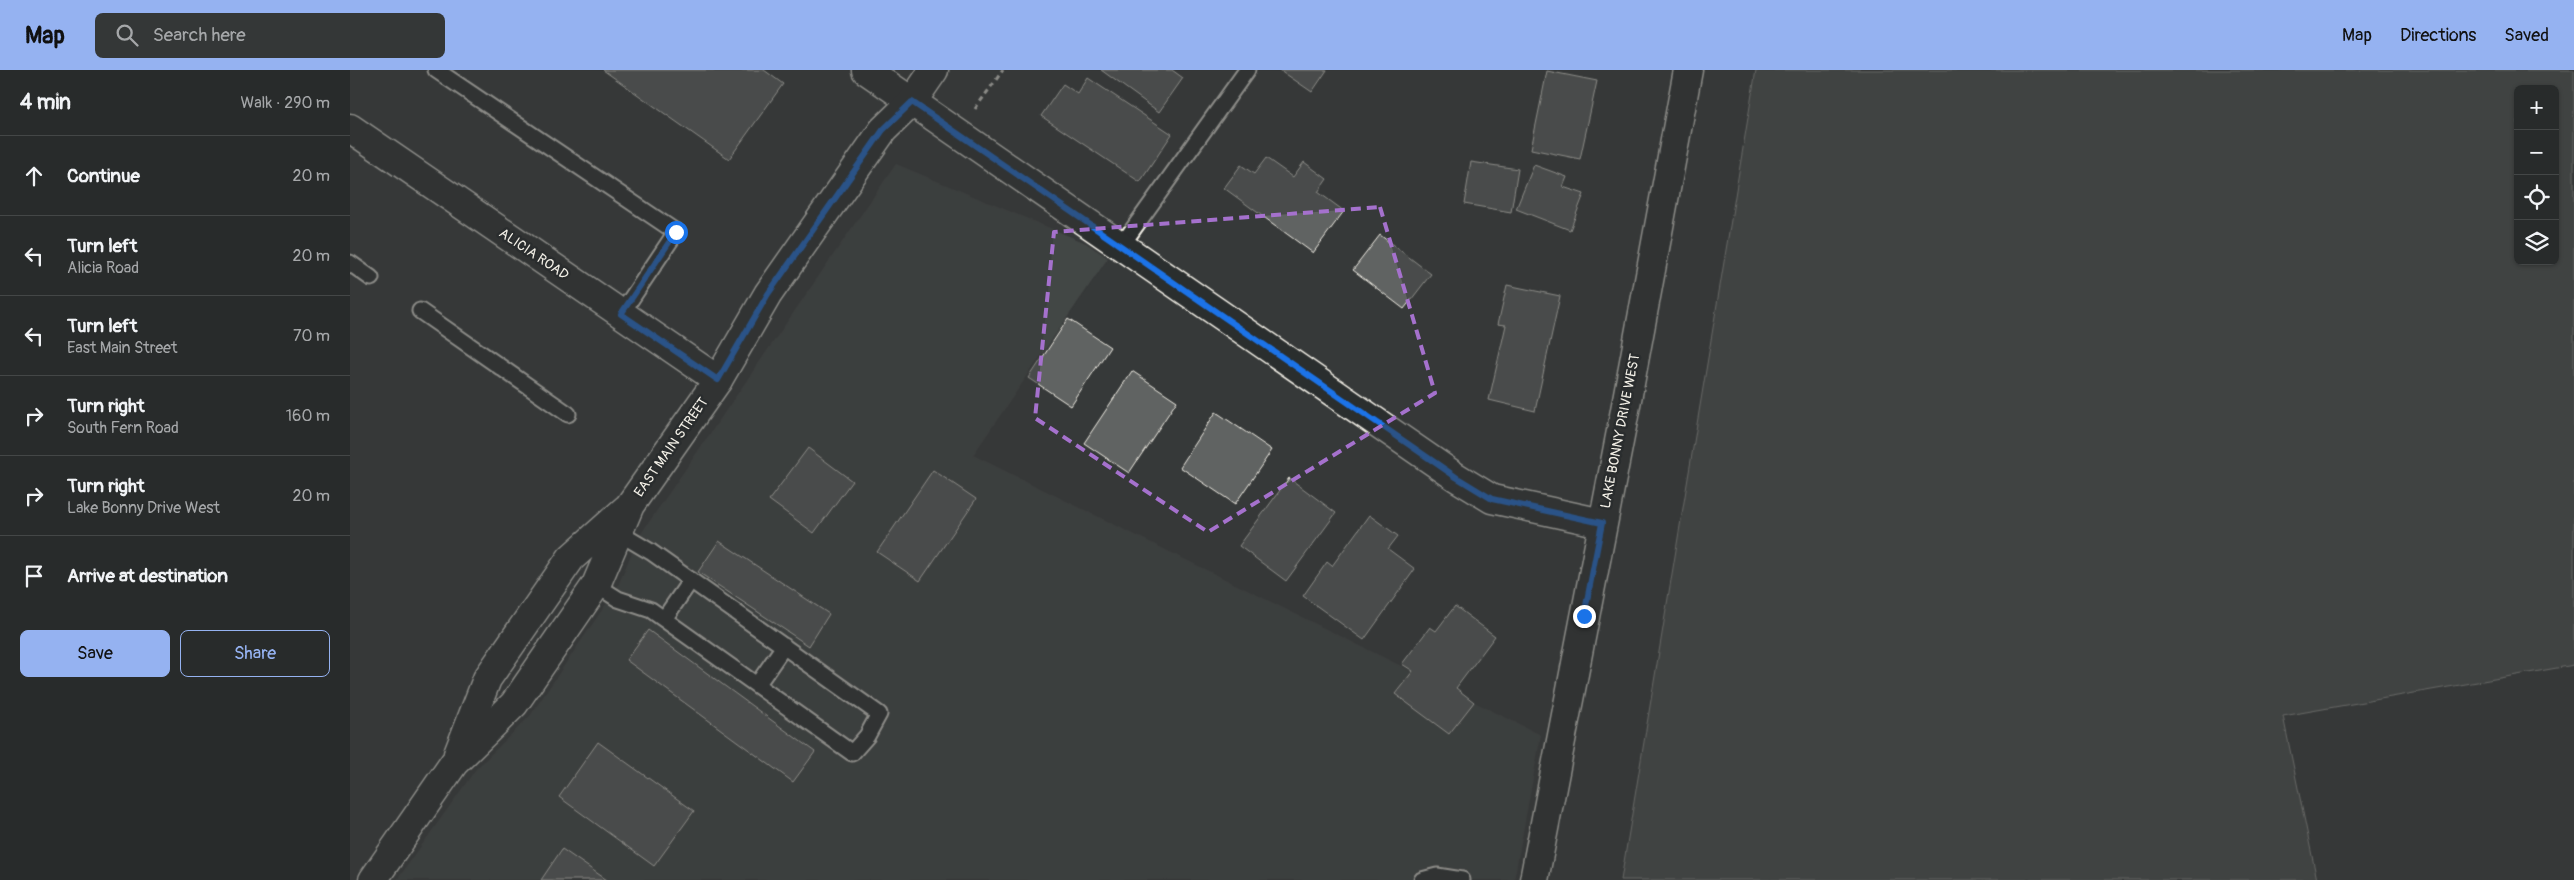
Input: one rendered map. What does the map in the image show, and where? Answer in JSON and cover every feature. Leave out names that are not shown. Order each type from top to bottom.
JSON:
[{"type":"street","points":[[866,70],[1456,477],[1492,499],[1602,523]]},
{"type":"street","name":"EAST MAIN STREET","points":[[454,763],[487,679],[571,558],[630,505],[718,380],[768,294],[883,130],[912,102],[934,70]]},
{"type":"street","name":"LAKE BONNY DRIVE WEST","points":[[1534,880],[1688,70]]},
{"type":"street","name":"ALICIA ROAD","points":[[350,128],[718,380]]},
{"type":"street","name":"EAST MAIN STREET","points":[[373,880],[454,763],[514,704],[596,585],[630,505]]},
{"type":"lane","points":[[436,70],[676,232],[621,314]]},
{"type":"lane","points":[[1121,246],[1247,70]]},
{"type":"lane","points":[[350,263],[371,278]]},
{"type":"lane","points":[[420,311],[568,414]]},
{"type":"lane","points":[[596,585],[618,599],[651,610],[852,753],[867,736],[879,714],[651,552],[619,533]]},
{"type":"lane","points":[[664,619],[691,580]]},
{"type":"lane","points":[[756,685],[784,646]]},
{"type":"lane","points":[[1422,880],[1437,876],[1462,880]]},
{"type":"path","points":[[971,116],[1002,70]]},
{"type":"highlighted area","points":[[1380,207],[1435,393],[1208,532],[1035,418],[1054,232]]},
{"type":"shaded area","points":[[1756,70],[2574,70],[2574,665],[2283,716],[2317,880],[1621,880]]},
{"type":"shaded area","points":[[896,164],[1086,243],[1108,258],[973,455],[1541,735],[1514,880],[397,880],[476,769],[530,716],[617,588],[638,538]]},
{"type":"building","points":[[603,70],[764,70],[783,84],[729,159]]},
{"type":"building","points":[[1101,70],[1172,70],[1183,78],[1159,112]]},
{"type":"building","points":[[1280,70],[1327,70],[1312,92]]},
{"type":"building","points":[[1547,71],[1597,81],[1580,159],[1531,149]]},
{"type":"building","points":[[1088,78],[1172,134],[1140,182],[1041,116],[1063,84],[1078,94]]},
{"type":"building","points":[[1266,158],[1293,177],[1304,162],[1327,179],[1318,192],[1344,211],[1313,253],[1224,188],[1241,165],[1254,174]]},
{"type":"building","points":[[1471,162],[1518,169],[1511,212],[1464,204]]},
{"type":"building","points":[[1534,165],[1567,177],[1563,187],[1584,194],[1570,230],[1516,209]]},
{"type":"building","points":[[1380,235],[1431,274],[1404,309],[1353,270]]},
{"type":"building","points":[[1507,285],[1560,296],[1535,411],[1489,400],[1506,325],[1498,324]]},
{"type":"building","points":[[1068,319],[1110,347],[1071,406],[1029,378]]},
{"type":"building","points":[[1132,371],[1177,401],[1129,473],[1084,443]]},
{"type":"building","points":[[1216,412],[1272,450],[1235,504],[1180,467]]},
{"type":"building","points":[[808,448],[852,481],[814,533],[769,500]]},
{"type":"building","points":[[933,470],[976,499],[920,581],[877,552]]},
{"type":"building","points":[[1289,478],[1336,513],[1286,581],[1239,546]]},
{"type":"building","points":[[1369,515],[1398,536],[1388,549],[1415,569],[1364,640],[1303,596],[1327,562],[1332,566]]},
{"type":"building","points":[[719,541],[829,614],[809,646],[698,572]]},
{"type":"building","points":[[1455,606],[1495,636],[1456,688],[1474,702],[1449,734],[1395,694],[1413,671],[1402,664],[1430,627],[1436,631]]},
{"type":"building","points":[[648,630],[815,752],[793,782],[626,660]]},
{"type":"building","points":[[598,742],[694,811],[654,866],[559,797]]},
{"type":"building","points":[[562,849],[607,880],[541,880]]},
{"type":"route","points":[[676,232],[621,314],[718,380],[768,294],[883,130],[912,102],[1456,477],[1492,499],[1602,523],[1584,616]]}]
